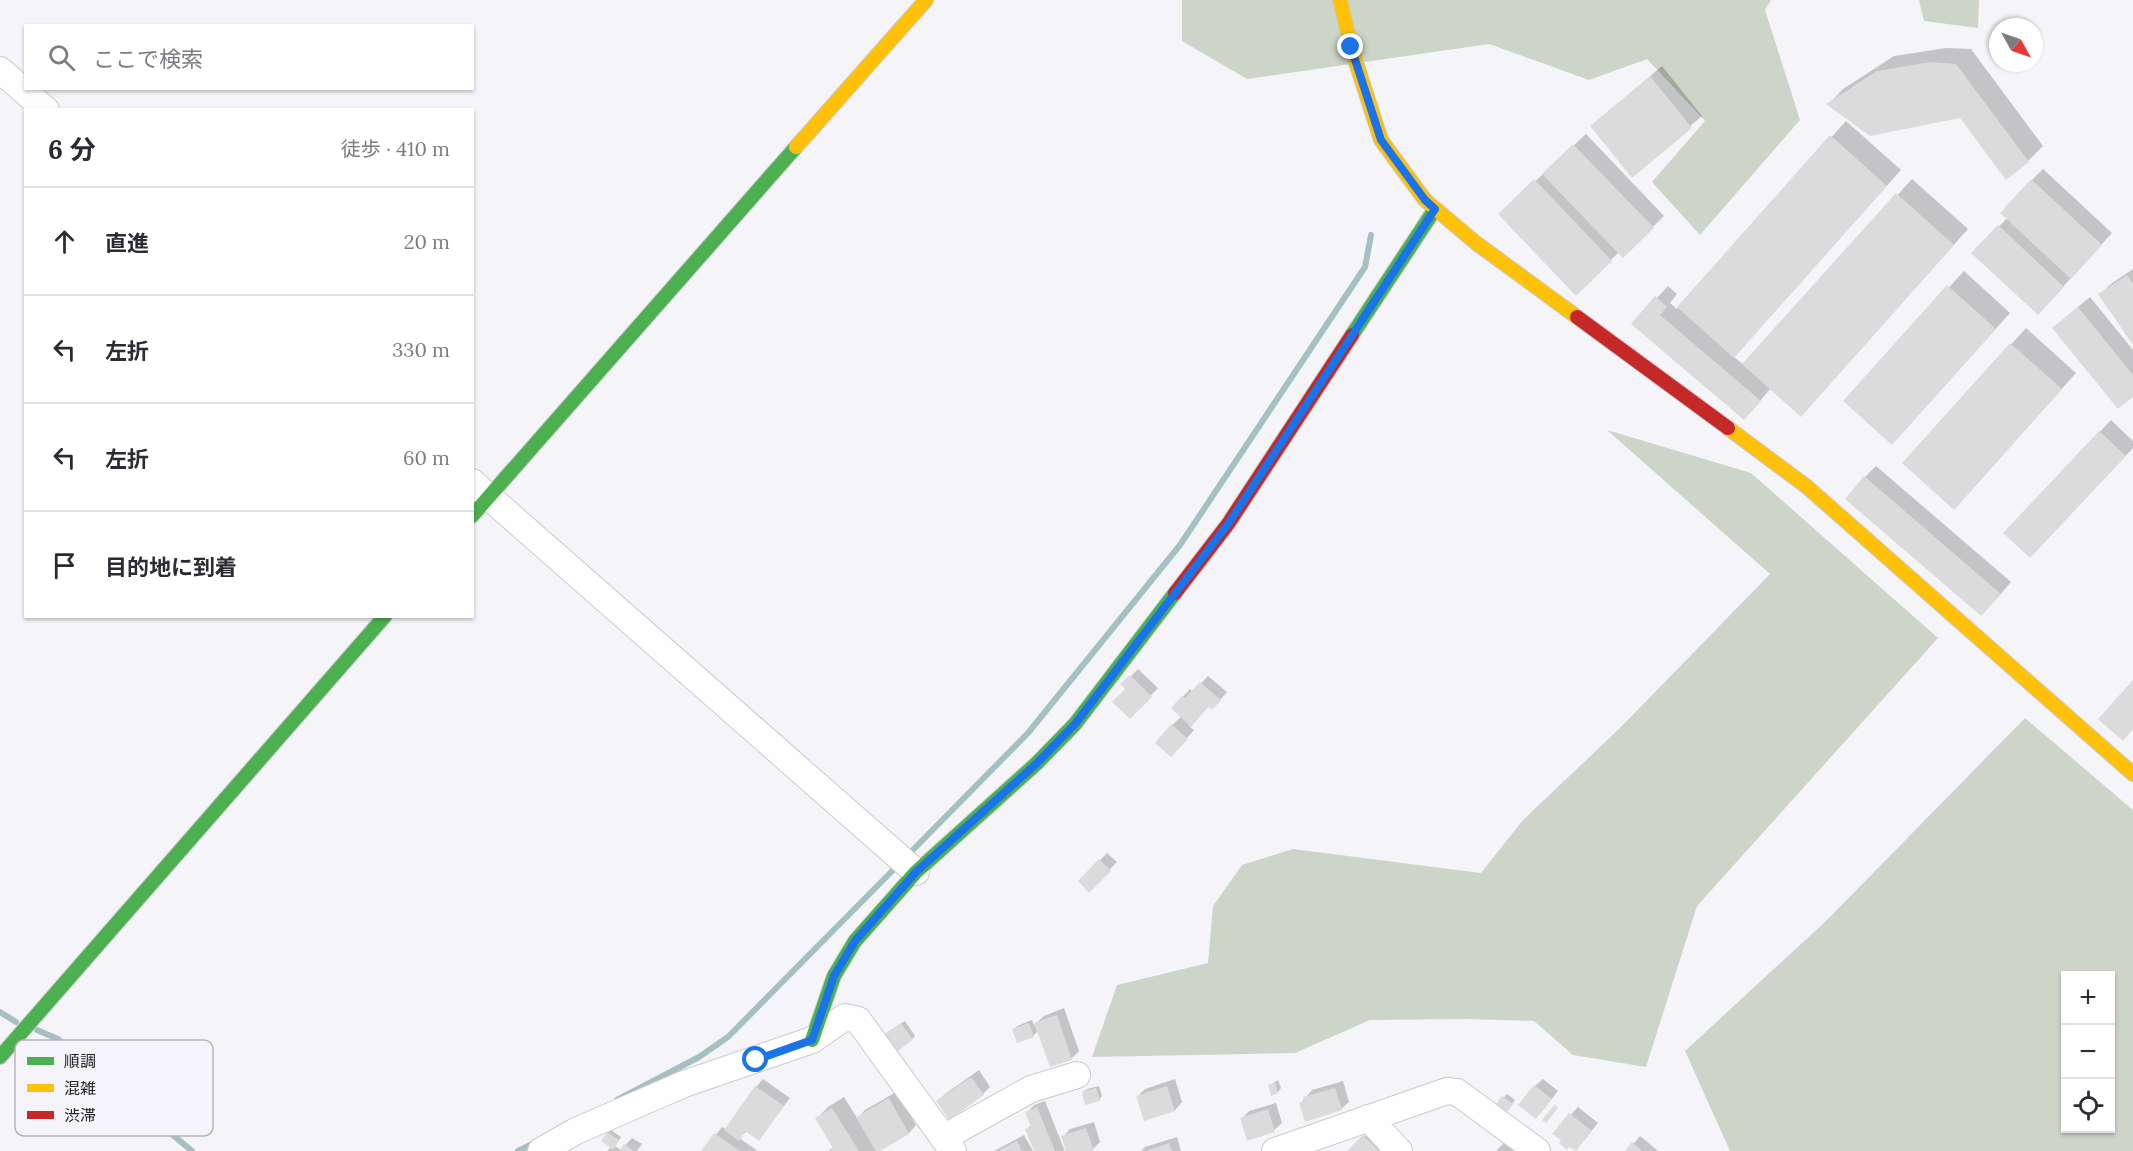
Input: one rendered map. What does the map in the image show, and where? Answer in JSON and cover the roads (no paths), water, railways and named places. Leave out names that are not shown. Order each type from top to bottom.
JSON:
[{"type":"street","points":[[474,510],[481,490],[926,0]]},
{"type":"street","points":[[1340,0],[1351,47],[1381,140],[1425,200],[1551,299],[1806,486],[2133,774]]},
{"type":"street","points":[[0,70],[44,108]]},
{"type":"street","points":[[812,1040],[834,976],[855,941],[916,872],[1037,763],[1075,724],[1228,524],[1435,209]]},
{"type":"street","points":[[481,490],[916,872]]},
{"type":"street","points":[[0,1057],[383,618]]},
{"type":"street","points":[[542,1151],[576,1131],[684,1084],[812,1040],[845,1017],[858,1020],[948,1144],[1031,1089],[1077,1075]]},
{"type":"street","points":[[1275,1151],[1447,1091],[1457,1092],[1537,1151]]},
{"type":"street","points":[[1368,1118],[1399,1151]]},
{"type":"waterway","points":[[906,857],[1028,733],[1180,545],[1365,267],[1371,235]]},
{"type":"waterway","points":[[617,1100],[699,1057],[728,1037],[899,864]]},
{"type":"waterway","points":[[0,1012],[16,1022]]},
{"type":"waterway","points":[[37,1030],[59,1040]]},
{"type":"waterway","points":[[174,1136],[192,1151]]},
{"type":"waterway","points":[[518,1151],[536,1142]]}]
